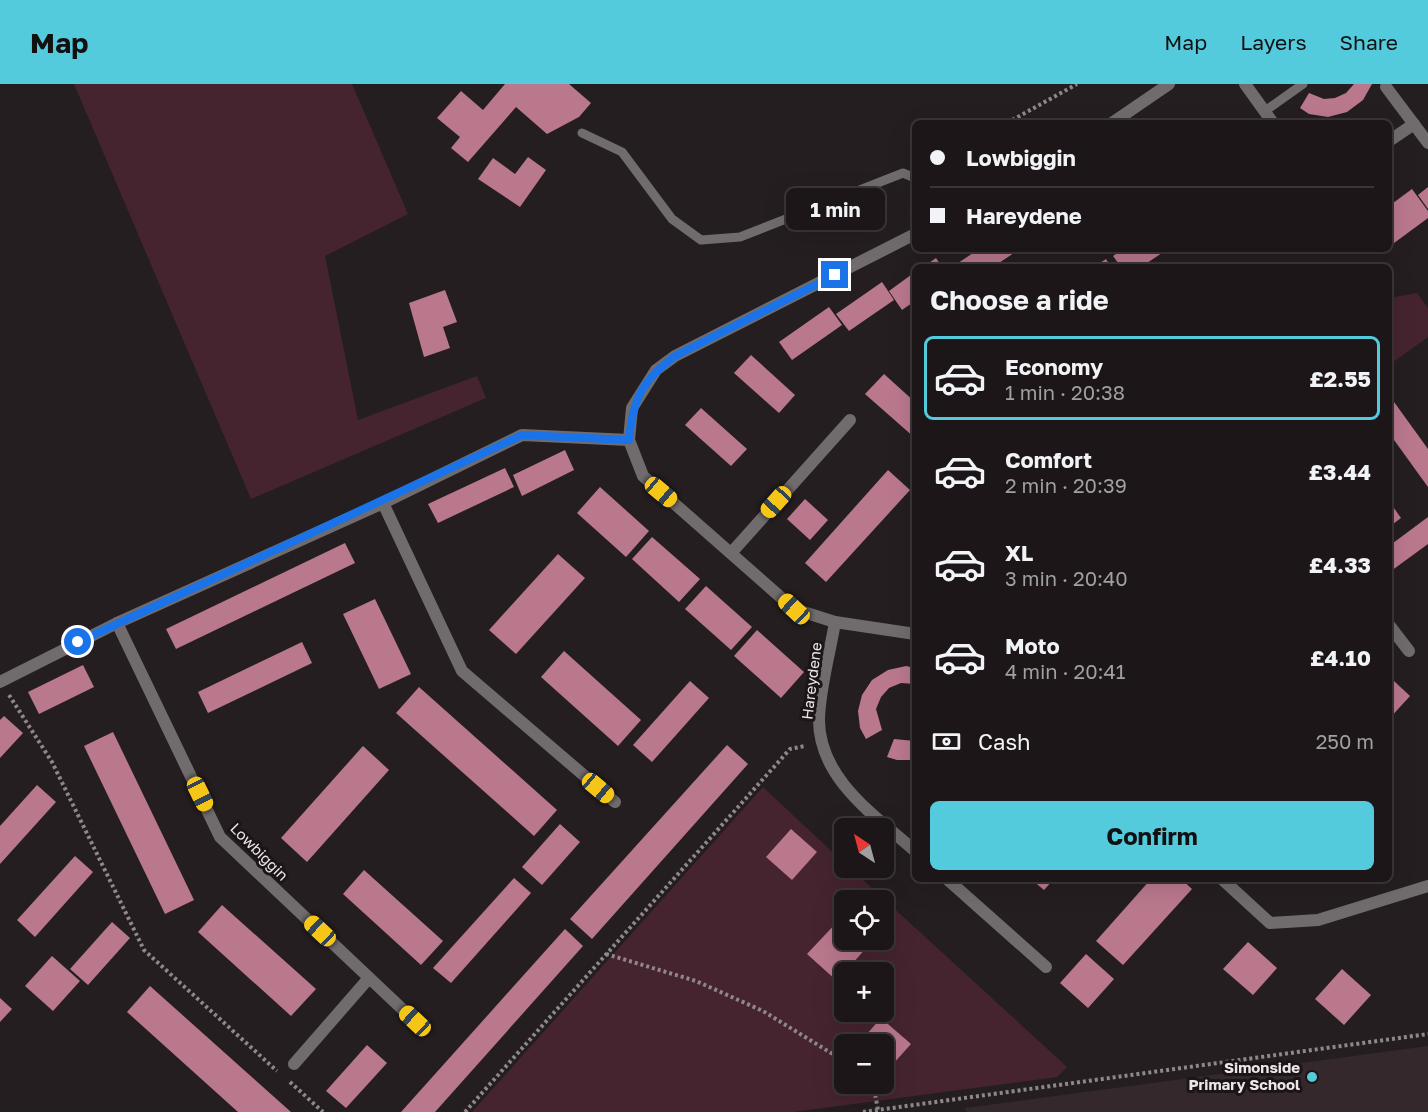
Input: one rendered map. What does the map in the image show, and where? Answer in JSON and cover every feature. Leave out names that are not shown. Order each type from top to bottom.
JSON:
[{"type":"street","points":[[1116,120],[1169,84]]},
{"type":"street","points":[[1245,84],[1272,120]]},
{"type":"street","points":[[1386,87],[1428,143]]},
{"type":"street","points":[[1392,139],[1414,124]]},
{"type":"street","points":[[912,236],[675,356],[656,370],[632,408],[629,440],[643,476],[794,609],[835,622],[912,634]]},
{"type":"street","points":[[732,552],[850,420]]},
{"type":"street","points":[[0,682],[117,622],[383,502],[522,435],[629,440]]},
{"type":"street","points":[[383,502],[462,671],[615,802]]},
{"type":"street","name":"Lowbiggin","points":[[117,622],[220,837],[415,1021]]},
{"type":"street","name":"Hareydene","points":[[835,622],[819,718],[824,754],[848,791],[912,848]]},
{"type":"street","points":[[1392,629],[1409,651]]},
{"type":"street","points":[[950,882],[1046,967]]},
{"type":"street","points":[[1225,882],[1270,923],[1318,920],[1428,886]]},
{"type":"street","points":[[294,1064],[369,978]]},
{"type":"lane","points":[[1265,111],[1303,84]]},
{"type":"lane","points":[[582,132],[622,152],[672,219],[701,240],[740,237],[903,173],[912,177]]},
{"type":"path","points":[[1012,120],[1077,84]]},
{"type":"path","points":[[0,682],[52,762],[144,950],[323,1112]]},
{"type":"path","points":[[465,1112],[790,749],[823,742]]},
{"type":"path","points":[[606,954],[696,981],[763,1011],[834,1055]]},
{"type":"path","points":[[862,1112],[1428,1034]]},
{"type":"path","points":[[875,1094],[878,1110]]},
{"type":"shaded area","points":[[74,84],[352,84],[408,214],[325,256],[358,420],[477,376],[486,398],[251,499]]},
{"type":"shaded area","points":[[1417,293],[1428,308],[1428,337],[1392,363],[1392,297]]},
{"type":"shaded area","points":[[763,787],[834,854],[834,878],[861,878],[874,890],[834,890],[834,950],[894,950],[894,908],[1067,1067],[1057,1077],[793,1112],[472,1112]]},
{"type":"shaded area","name":"Simonside Primary School","points":[[1428,1046],[1428,1112],[967,1112],[965,1108]]},
{"type":"building","points":[[505,84],[569,84],[591,103],[579,117],[547,134],[516,107],[468,162],[451,148],[460,137],[437,118],[461,91],[483,110]]},
{"type":"building","points":[[1354,84],[1372,84],[1363,100],[1347,112],[1328,117],[1309,114],[1300,108],[1309,93],[1324,99],[1335,98],[1346,93]]},
{"type":"building","points":[[528,157],[546,170],[520,207],[478,179],[493,158],[515,174]]},
{"type":"building","points":[[1428,187],[1428,209],[1418,195]]},
{"type":"building","points":[[1412,189],[1428,211],[1428,218],[1392,245],[1392,204]]},
{"type":"building","points":[[974,252],[1016,252],[998,264],[956,264]]},
{"type":"building","points":[[1119,252],[1164,252],[1146,264],[1119,264],[1113,256]]},
{"type":"building","points":[[936,258],[940,264],[927,264]]},
{"type":"building","points":[[1106,259],[1109,264],[1098,264]]},
{"type":"building","points":[[912,274],[912,303],[902,310],[889,291]]},
{"type":"building","points":[[882,282],[894,300],[849,331],[836,314]]},
{"type":"building","points":[[445,290],[457,322],[443,327],[450,348],[424,357],[409,303]]},
{"type":"building","points":[[829,307],[842,325],[792,360],[779,342]]},
{"type":"building","points":[[751,355],[795,395],[779,413],[734,373]]},
{"type":"building","points":[[884,374],[912,399],[912,435],[865,394]]},
{"type":"building","points":[[1392,399],[1428,449],[1428,487],[1392,437]]},
{"type":"building","points":[[701,408],[747,449],[731,466],[685,425]]},
{"type":"building","points":[[565,450],[574,470],[522,496],[513,475]]},
{"type":"building","points":[[505,468],[514,487],[438,523],[428,504]]},
{"type":"building","points":[[888,470],[910,490],[826,582],[805,563]]},
{"type":"building","points":[[600,487],[649,531],[626,557],[577,513]]},
{"type":"building","points":[[805,499],[828,520],[810,540],[787,519]]},
{"type":"building","points":[[1392,505],[1401,518],[1392,525]]},
{"type":"building","points":[[1428,517],[1428,544],[1392,570],[1392,544]]},
{"type":"building","points":[[652,537],[700,579],[679,602],[632,559]]},
{"type":"building","points":[[345,543],[355,563],[176,649],[166,629]]},
{"type":"building","points":[[558,554],[585,578],[516,654],[489,630]]},
{"type":"building","points":[[706,586],[752,627],[731,650],[685,609]]},
{"type":"building","points":[[375,599],[411,674],[379,689],[343,614]]},
{"type":"building","points":[[757,630],[804,672],[781,698],[734,656]]},
{"type":"building","points":[[302,642],[312,663],[208,713],[198,692]]},
{"type":"building","points":[[564,651],[641,720],[618,746],[541,677]]},
{"type":"building","points":[[83,665],[94,687],[39,714],[28,692]]},
{"type":"building","points":[[906,666],[912,667],[912,684],[901,683],[889,688],[881,697],[876,709],[882,730],[866,739],[860,728],[858,711],[862,695],[872,680],[888,670]]},
{"type":"building","points":[[690,681],[709,698],[652,762],[633,745]]},
{"type":"building","points":[[1394,681],[1410,696],[1392,716],[1392,683]]},
{"type":"building","points":[[419,687],[557,810],[534,836],[396,713]]},
{"type":"building","points":[[4,716],[23,733],[0,758],[0,720]]},
{"type":"building","points":[[113,732],[194,900],[165,914],[84,746]]},
{"type":"building","points":[[894,739],[912,741],[912,760],[887,757]]},
{"type":"building","points":[[727,745],[748,764],[592,939],[570,919]]},
{"type":"building","points":[[363,746],[389,770],[307,862],[281,838]]},
{"type":"building","points":[[37,785],[56,802],[0,864],[0,826]]},
{"type":"building","points":[[560,824],[580,842],[542,885],[522,867]]},
{"type":"building","points":[[791,829],[817,852],[792,880],[766,857]]},
{"type":"building","points":[[75,856],[93,872],[35,937],[17,920]]},
{"type":"building","points":[[364,870],[443,941],[421,965],[343,894]]},
{"type":"building","points":[[514,878],[531,893],[451,983],[433,968]]},
{"type":"building","points":[[1035,882],[1051,882],[1044,890]]},
{"type":"building","points":[[1148,882],[1184,882],[1192,889],[1123,965],[1096,941]]},
{"type":"building","points":[[222,905],[316,989],[291,1016],[198,932]]},
{"type":"building","points":[[112,922],[130,938],[88,985],[70,969]]},
{"type":"building","points":[[834,925],[834,950],[864,950],[854,962],[834,962],[834,978],[807,954]]},
{"type":"building","points":[[565,929],[583,946],[435,1112],[401,1112]]},
{"type":"building","points":[[1248,942],[1277,968],[1253,995],[1223,969]]},
{"type":"building","points":[[1086,954],[1114,979],[1088,1008],[1060,983]]},
{"type":"building","points":[[52,956],[80,981],[53,1011],[25,986]]},
{"type":"building","points":[[1342,969],[1371,995],[1344,1025],[1315,999]]},
{"type":"building","points":[[150,986],[291,1112],[238,1112],[127,1012]]},
{"type":"building","points":[[0,998],[12,1009],[0,1022]]},
{"type":"building","points":[[877,1022],[886,1022],[911,1044],[894,1063],[894,1034],[867,1034]]},
{"type":"building","points":[[367,1045],[387,1063],[346,1108],[326,1091]]},
{"type":"place","name":"Simonside Primary School","points":[[1312,1077]]},
{"type":"route","points":[[78,642],[117,622],[383,502],[522,435],[629,440],[632,408],[656,370],[675,356],[835,275]]}]
